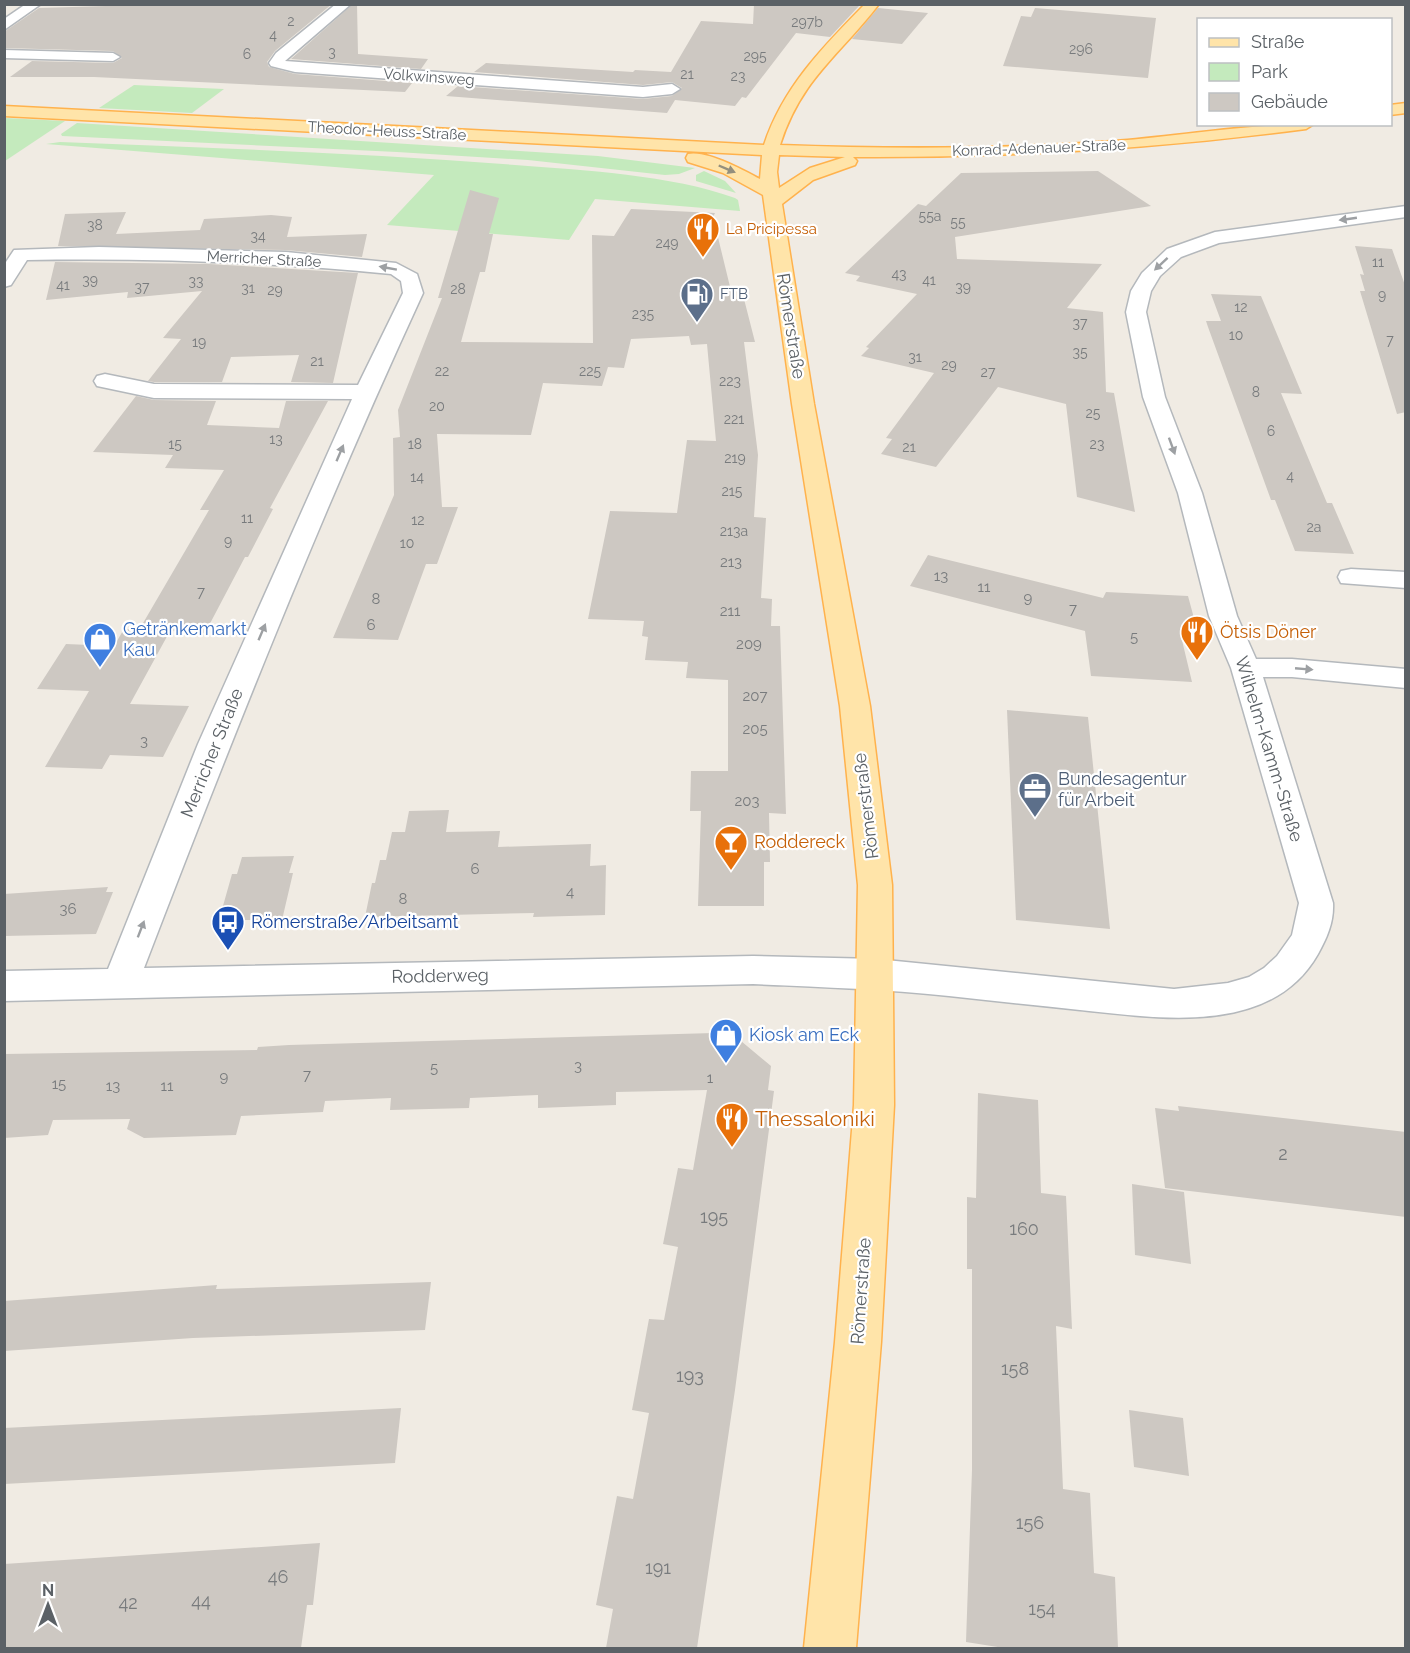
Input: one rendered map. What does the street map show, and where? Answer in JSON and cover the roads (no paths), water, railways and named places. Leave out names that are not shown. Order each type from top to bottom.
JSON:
[{"type":"main road","name":"Römerstraße","points":[[830,1648],[858,1342],[876,1076],[875,885],[855,706],[770,198],[770,151],[810,70],[873,4]]},
{"type":"main road","name":"Theodor-Heuss-Straße","points":[[4,111],[770,151]]},
{"type":"main road","points":[[757,124],[789,113]]},
{"type":"main road","name":"Konrad-Adenauer-Straße","points":[[770,151],[895,152],[1109,146],[1183,141],[1292,126]]},
{"type":"main road","points":[[654,146],[736,133]]},
{"type":"main road","points":[[820,134],[895,152]]},
{"type":"main road","points":[[630,145],[715,164],[770,198],[798,179],[817,170],[895,152]]},
{"type":"street","points":[[4,26],[35,4]]},
{"type":"street","name":"Volkwinsweg","points":[[345,4],[281,56],[276,63],[295,68],[644,92],[672,89]]},
{"type":"street","points":[[4,54],[113,57]]},
{"type":"street","name":"Wilhelm-Kamm-Straße","points":[[876,974],[1174,1004],[1219,1002],[1252,993],[1279,978],[1295,962],[1311,935],[1316,916],[1316,903],[1246,668],[1223,616],[1190,493],[1154,397],[1136,312],[1141,291],[1152,273],[1174,253],[1188,246],[1215,238],[1406,211]]},
{"type":"street","name":"Merricher Straße","points":[[4,281],[13,248],[99,253],[286,258],[396,269],[410,278],[413,293],[366,392],[214,744],[120,984]]},
{"type":"street","points":[[105,381],[154,391],[366,392]]},
{"type":"street","points":[[1351,577],[1406,580]]},
{"type":"street","points":[[1246,668],[1292,668],[1406,679]]},
{"type":"street","name":"Rodderweg","points":[[4,986],[753,969],[876,974]]},
{"type":"place","name":"La Pricipessa","points":[[703,258]]},
{"type":"place","name":"FTB","points":[[697,323]]},
{"type":"place","name":"Ötsis Döner","points":[[1197,661]]},
{"type":"place","name":"Getränkemarkt Kau","points":[[100,668]]},
{"type":"place","name":"Bundesagentur für Arbeit","points":[[1035,818]]},
{"type":"place","name":"Roddereck","points":[[731,871]]},
{"type":"place","name":"Römerstraße/Arbeitsamt","points":[[228,951]]},
{"type":"place","name":"Kiosk am Eck","points":[[726,1064]]},
{"type":"place","name":"Thessaloniki","points":[[732,1148]]}]
